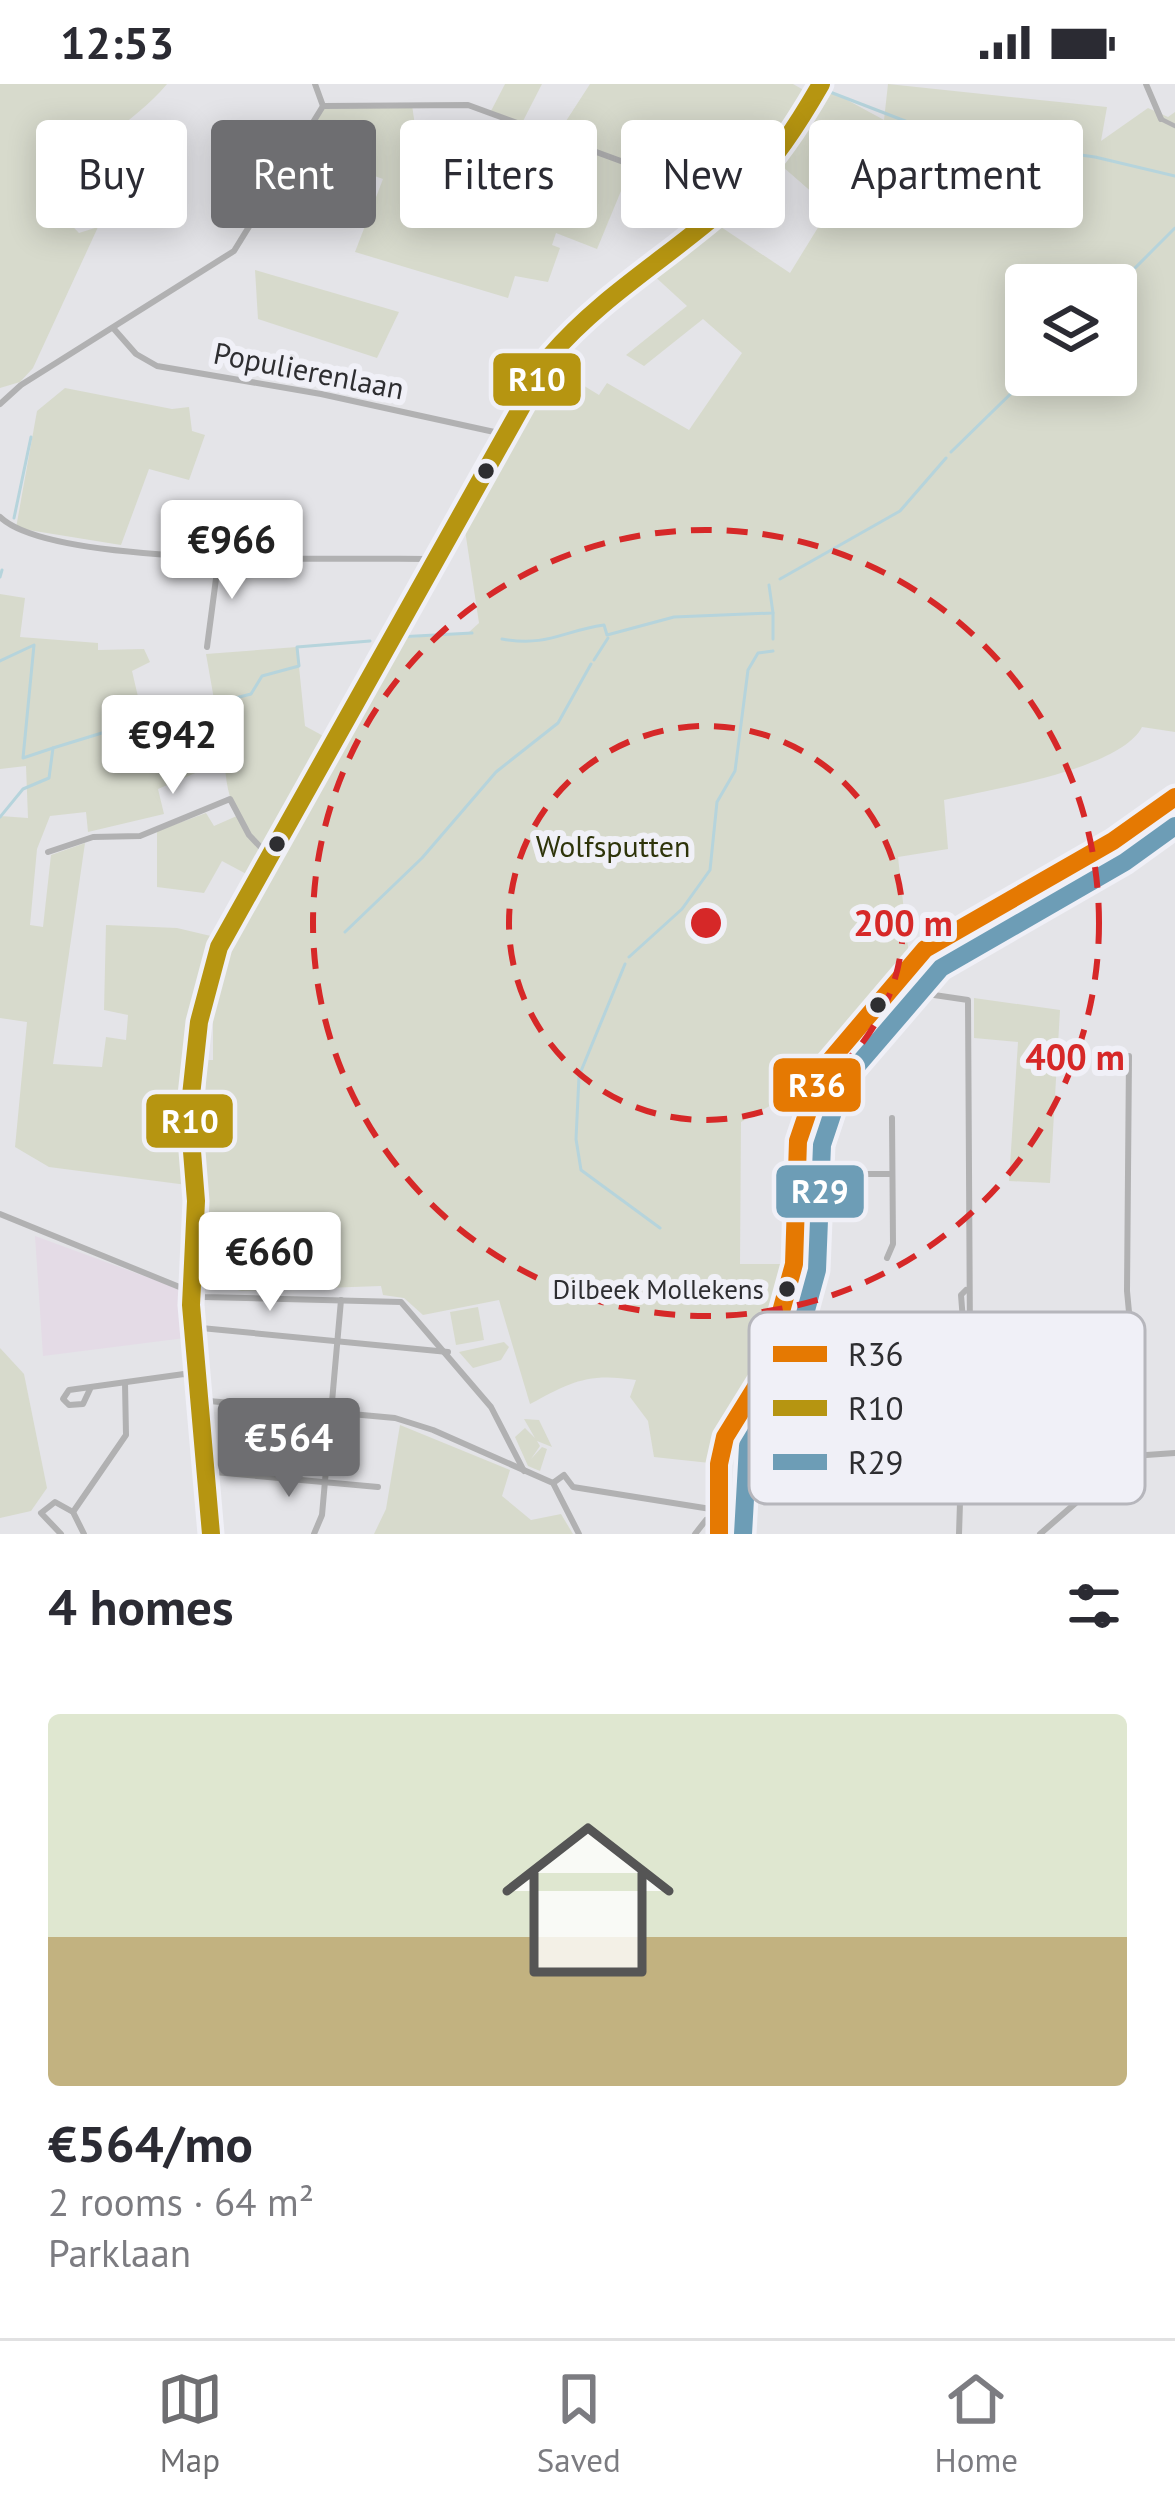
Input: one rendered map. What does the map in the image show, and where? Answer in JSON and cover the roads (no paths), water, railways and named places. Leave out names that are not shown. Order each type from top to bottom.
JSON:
[{"type":"street","points":[[0,404],[21,385],[234,251],[322,106],[315,84]]},
{"type":"street","points":[[785,140],[821,84]]},
{"type":"street","points":[[1146,84],[1161,119],[1175,126]]},
{"type":"street","points":[[322,106],[468,106],[621,162]]},
{"type":"street","points":[[211,1534],[196,1365],[196,1201],[189,1114],[199,1022],[219,946],[550,356],[577,325],[699,228]]},
{"type":"street","name":"Populierenlaan","points":[[114,329],[136,354],[157,366],[506,435]]},
{"type":"street","points":[[0,517],[13,530],[37,538],[219,554],[434,559]]},
{"type":"street","points":[[207,647],[219,554]]},
{"type":"street","points":[[781,1312],[794,1264],[803,1118],[822,1070],[891,982],[959,926],[1113,841],[1175,797]]},
{"type":"street","points":[[48,853],[93,837],[140,836],[230,799],[249,836],[268,855]]},
{"type":"street","points":[[891,982],[907,991],[968,1000],[966,1290],[961,1295],[965,1312]]},
{"type":"street","points":[[1129,1056],[1130,1312]]},
{"type":"street","points":[[887,1258],[893,1244],[892,1118]]},
{"type":"street","points":[[798,1174],[892,1174]]},
{"type":"street","points":[[0,1214],[204,1297],[401,1302],[448,1352],[500,1420],[524,1471]]},
{"type":"street","points":[[314,1534],[325,1482],[341,1299]]},
{"type":"street","points":[[201,1328],[448,1352]]},
{"type":"street","points":[[91,1387],[82,1404],[63,1400],[69,1390],[184,1374],[196,1365]]},
{"type":"street","points":[[184,1374],[197,1381]]},
{"type":"street","points":[[73,1512],[108,1468],[126,1435],[125,1382]]},
{"type":"street","points":[[198,1400],[395,1418],[433,1430],[553,1483],[579,1534]]},
{"type":"street","points":[[719,1534],[713,1509],[725,1437],[749,1402]]},
{"type":"street","points":[[1145,1459],[1175,1453]]},
{"type":"street","points":[[203,1471],[378,1487]]},
{"type":"street","points":[[553,1483],[566,1476],[573,1487]]},
{"type":"street","points":[[561,1496],[573,1487],[713,1509]]},
{"type":"street","points":[[61,1534],[44,1520],[44,1508],[55,1502],[73,1512],[84,1534]]},
{"type":"street","points":[[959,1534],[961,1504]]},
{"type":"street","points":[[1040,1534],[1075,1504]]},
{"type":"street","points":[[695,1534],[713,1509]]},
{"type":"waterway","points":[[830,92],[944,136],[1095,157],[1175,176]]},
{"type":"waterway","points":[[1137,266],[1175,228]]},
{"type":"waterway","points":[[951,452],[1008,396]]},
{"type":"waterway","points":[[14,518],[31,437]]},
{"type":"waterway","points":[[780,579],[900,511],[946,458]]},
{"type":"waterway","points":[[0,577],[2,570]]},
{"type":"waterway","points":[[502,639],[543,640],[604,625],[607,635],[674,617],[773,613],[769,585]]},
{"type":"waterway","points":[[773,613],[773,639]]},
{"type":"waterway","points":[[398,637],[472,633]]},
{"type":"waterway","points":[[594,660],[608,638]]},
{"type":"waterway","points":[[212,704],[251,694],[262,676],[299,666],[297,647],[370,641]]},
{"type":"waterway","points":[[0,661],[34,645],[23,758],[53,748]]},
{"type":"waterway","points":[[629,957],[682,909],[710,870],[717,802],[735,771],[748,670],[758,653],[773,651]]},
{"type":"waterway","points":[[345,932],[422,858],[496,772],[558,723],[591,664]]},
{"type":"waterway","points":[[0,817],[23,789],[49,778],[53,748],[206,701]]},
{"type":"waterway","points":[[625,964],[579,1076],[576,1139],[581,1170],[660,1228]]},
{"type":"place","name":"Dilbeek Mollekens","points":[[787,1289]]},
{"type":"park label","name":"Wolfsputten","points":[[613,845]]}]
